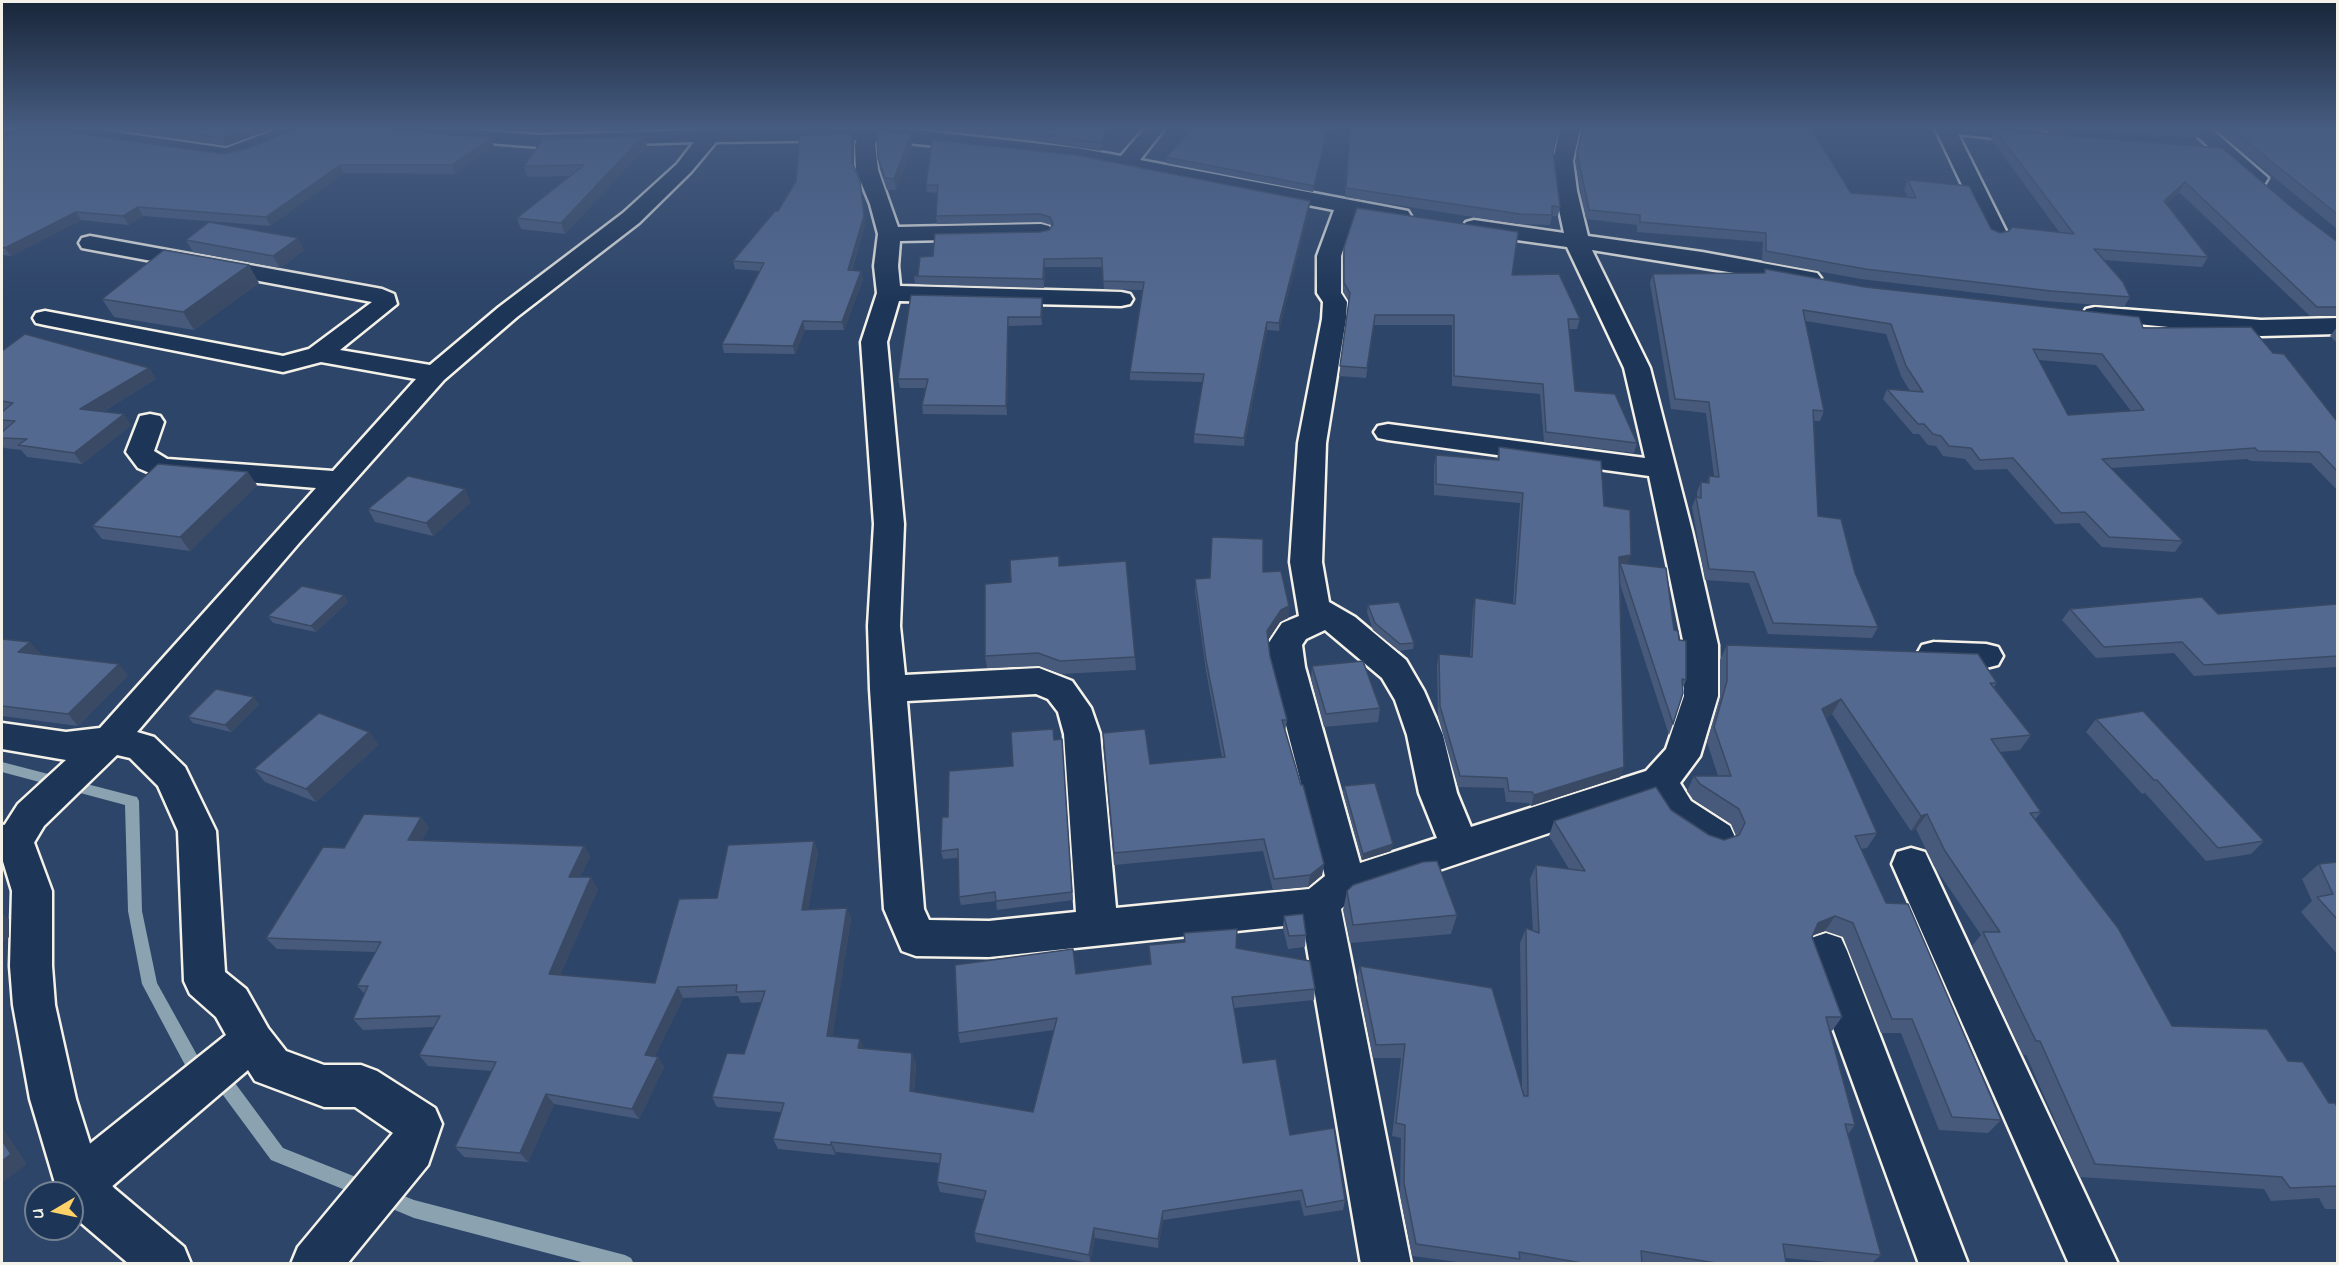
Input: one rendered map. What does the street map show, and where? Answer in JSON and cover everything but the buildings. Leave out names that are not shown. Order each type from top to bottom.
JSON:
[{"type":"street","points":[[79,1181],[53,1099],[34,1005],[31,966],[34,902],[16,832],[110,740],[288,536],[435,374],[508,312],[631,218],[664,187]]},
{"type":"street","points":[[874,187],[889,234],[886,266],[889,293],[874,342],[875,379],[890,524],[884,626],[904,909],[916,938],[989,939],[1096,928],[1334,894],[1459,846],[1659,781],[1682,756],[1701,696],[1701,645],[1637,368],[1578,241],[1566,187]]},
{"type":"street","points":[[1246,187],[1417,219]]},
{"type":"street","points":[[1974,187],[1996,233]]},
{"type":"street","points":[[2267,187],[2273,192]]},
{"type":"street","points":[[1346,207],[1329,256],[1329,293],[1335,302],[1334,319],[1312,443],[1306,562],[1315,609],[1313,623],[1294,632],[1285,644],[1334,894],[1385,1257]]},
{"type":"street","points":[[1452,224],[1578,241],[1827,282]]},
{"type":"street","points":[[889,234],[1041,231]]},
{"type":"street","points":[[45,318],[283,364],[308,359],[318,354],[385,304],[385,299],[373,294],[90,243]]},
{"type":"street","points":[[889,293],[1121,299]]},
{"type":"street","points":[[2067,312],[2261,328],[2337,326]]},
{"type":"street","points":[[318,354],[435,374]]},
{"type":"street","points":[[150,422],[142,439],[140,452],[148,462],[162,468],[340,481]]},
{"type":"street","points":[[1388,432],[1662,469]]},
{"type":"street","points":[[1315,609],[1344,625],[1394,669],[1412,700],[1425,735],[1438,793],[1459,846]]},
{"type":"street","points":[[1701,645],[1737,646]]},
{"type":"street","points":[[1903,653],[1986,656]]},
{"type":"street","points":[[887,689],[1039,681],[1060,690],[1074,708],[1082,734],[1096,928]]},
{"type":"street","points":[[2,736],[66,746],[110,740],[141,747],[172,777],[197,831],[205,981],[231,1003],[239,1051]]},
{"type":"street","points":[[1659,781],[1678,812],[1716,837]]},
{"type":"street","points":[[1911,864],[2094,1263]]},
{"type":"street","points":[[1826,951],[1944,1263]]},
{"type":"street","points":[[239,1051],[324,1086],[361,1086],[419,1124],[412,1149],[315,1263]]},
{"type":"street","points":[[80,1181],[239,1051]]},
{"type":"street","points":[[84,1188],[97,1205],[167,1263]]},
{"type":"waterway","points":[[2,767],[132,801],[135,911],[150,984],[191,1060],[229,1089],[277,1154],[365,1189]]},
{"type":"waterway","points":[[384,1197],[414,1209],[625,1264]]}]
